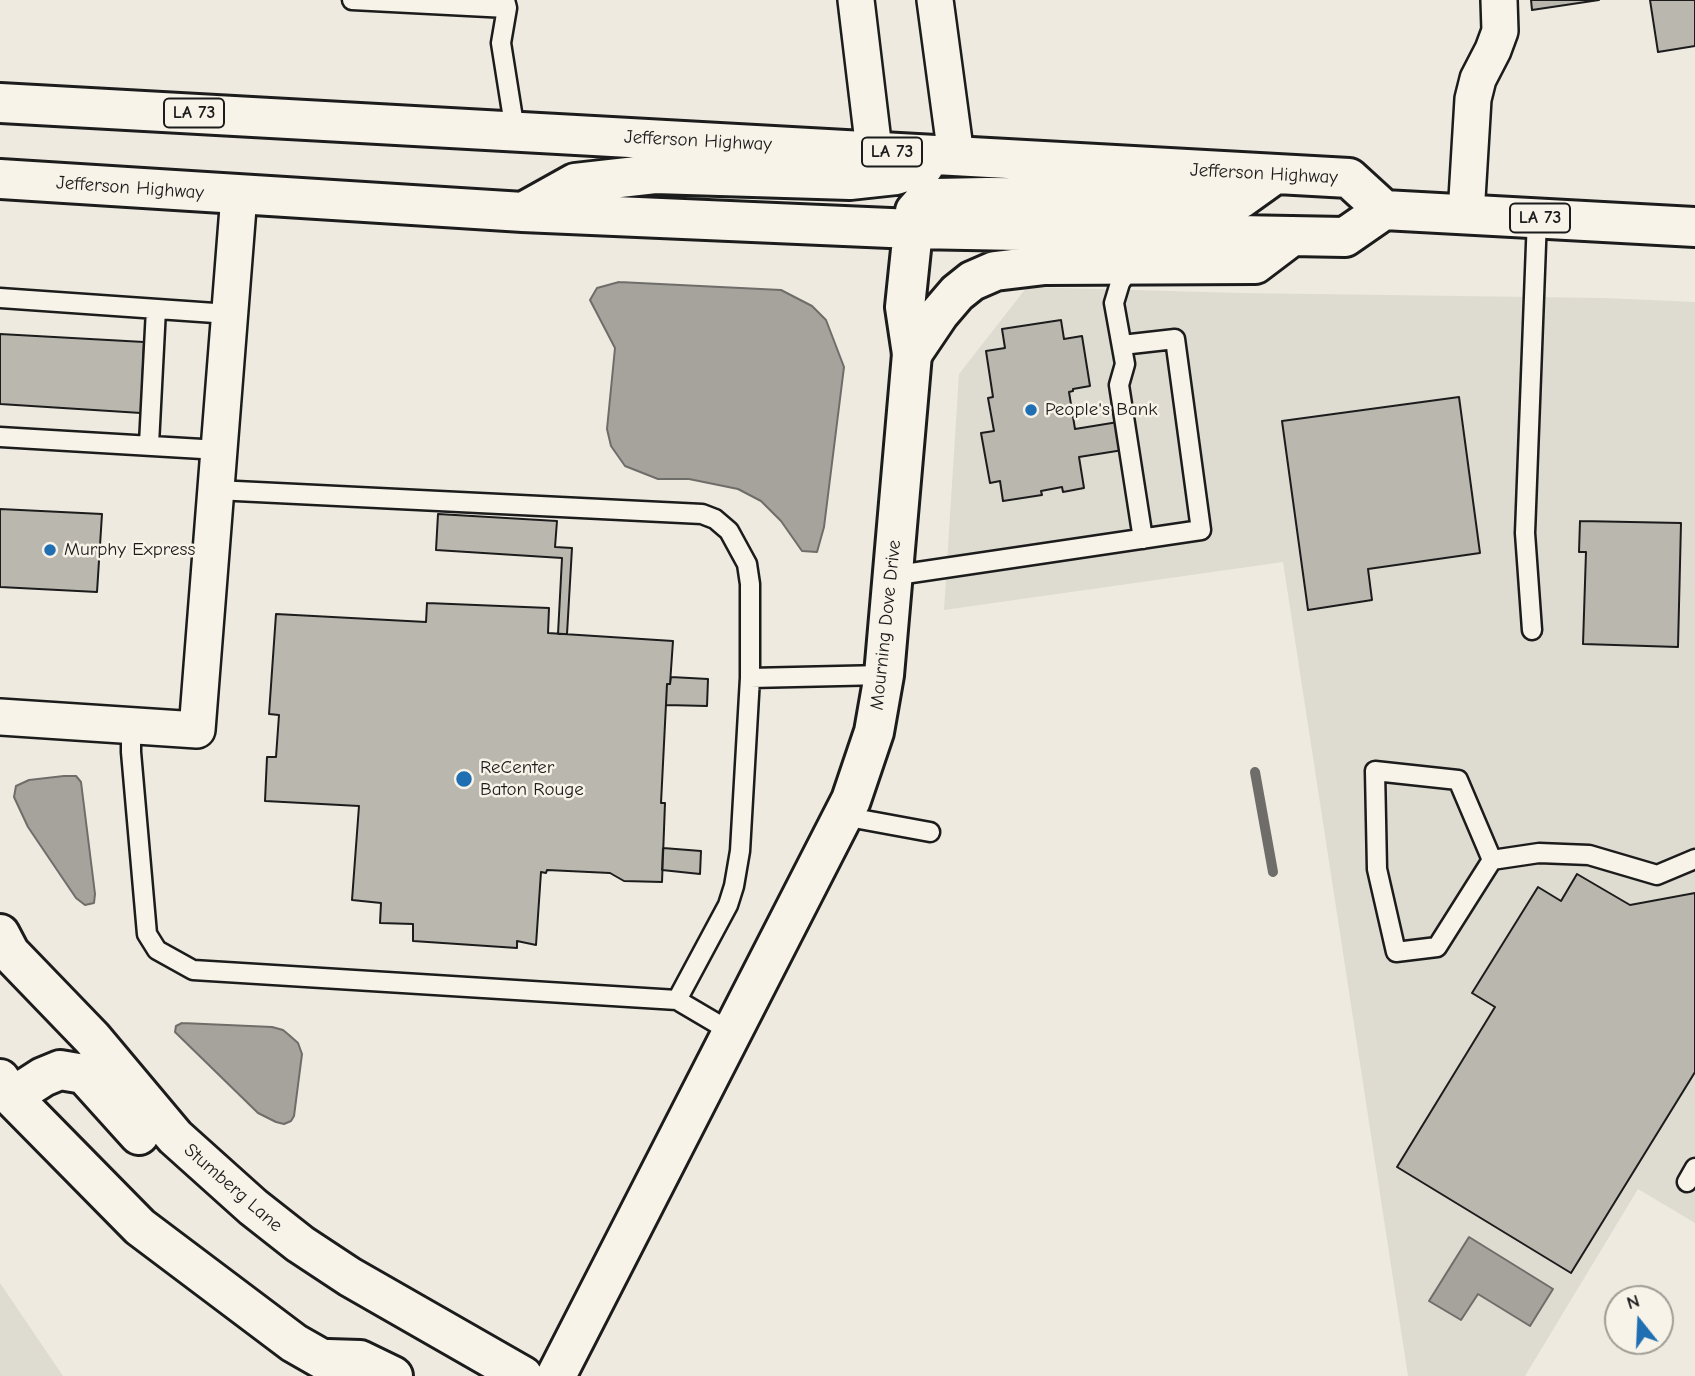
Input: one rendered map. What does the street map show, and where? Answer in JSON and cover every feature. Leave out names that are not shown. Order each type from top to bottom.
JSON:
[{"type":"main road","name":"Jefferson Highway","points":[[0,103],[1349,178],[1384,210],[1345,237],[913,229],[523,212],[0,179]]},
{"type":"main road","points":[[523,212],[575,183],[655,174],[850,180],[896,175],[956,156]]},
{"type":"main road","points":[[912,354],[905,307],[915,211],[923,202],[935,198],[1240,199],[1275,174]]},
{"type":"main road","name":"LA 73","points":[[1384,210],[1695,227]]},
{"type":"main road","points":[[912,354],[957,293],[972,281],[995,271],[1045,265],[1255,264],[1292,236]]},
{"type":"main road","name":"Mourning Dove Drive","points":[[556,1376],[851,800],[873,732],[884,675],[912,354]]},
{"type":"main road","name":"Stumberg Lane","points":[[0,933],[10,954],[92,1038],[175,1137],[253,1207],[300,1244],[481,1366],[523,1376]]},
{"type":"main road","points":[[175,1137],[140,1137],[84,1074],[60,1070],[6,1088],[140,1227],[294,1343],[338,1367],[360,1360],[393,1376]]},
{"type":"street","points":[[856,0],[874,150]]},
{"type":"street","points":[[935,0],[956,156]]},
{"type":"street","points":[[1466,215],[1473,99],[1478,79],[1500,31],[1499,0]]},
{"type":"street","points":[[0,717],[197,730],[239,195]]},
{"type":"lane","points":[[352,0],[506,4],[501,43],[515,131]]},
{"type":"lane","points":[[1532,629],[1525,533],[1537,218]]},
{"type":"lane","points":[[1133,264],[1120,283],[1114,303],[1125,364],[1119,385],[1143,540]]},
{"type":"lane","points":[[0,298],[229,314]]},
{"type":"lane","points":[[149,444],[156,309]]},
{"type":"lane","points":[[891,576],[1201,530],[1175,339],[1122,345]]},
{"type":"lane","points":[[0,437],[219,450]]},
{"type":"lane","points":[[216,490],[702,514],[715,519],[729,531],[747,564],[750,584],[750,678],[740,850],[729,905],[677,1000]]},
{"type":"lane","points":[[750,678],[884,675]]},
{"type":"lane","points":[[131,725],[147,934],[157,950],[193,970],[677,1000],[733,1033]]},
{"type":"lane","points":[[1492,860],[1458,780],[1376,771],[1377,869],[1396,952],[1437,947],[1492,860],[1539,852],[1589,856],[1657,875],[1695,859]]},
{"type":"lane","points":[[843,816],[930,832]]},
{"type":"shaded area","points":[[619,282],[781,290],[812,306],[826,320],[844,367],[824,527],[817,552],[802,551],[781,521],[761,501],[738,489],[689,479],[658,479],[625,466],[611,446],[607,429],[615,348],[590,300],[597,288]]},
{"type":"shaded area","points":[[1027,287],[1695,302],[1695,1223],[1638,1189],[1525,1376],[1408,1376],[1283,562],[944,610],[959,374]]},
{"type":"shaded area","points":[[76,776],[81,782],[95,894],[94,903],[85,905],[76,898],[28,827],[14,797],[16,786],[29,780]]},
{"type":"shaded area","points":[[182,1023],[272,1027],[283,1030],[298,1043],[302,1054],[294,1116],[291,1121],[284,1124],[258,1113],[175,1032],[176,1026]]},
{"type":"shaded area","points":[[1469,1237],[1553,1289],[1530,1326],[1478,1294],[1461,1320],[1429,1301]]},
{"type":"shaded area","points":[[0,1283],[63,1376],[0,1376]]},
{"type":"building","points":[[1531,0],[1599,0],[1532,10]]},
{"type":"building","points":[[1650,0],[1695,0],[1695,46],[1658,52]]},
{"type":"building","name":"People's Bank","points":[[1061,320],[1064,339],[1082,336],[1090,386],[1069,392],[1075,429],[1118,422],[1123,450],[1079,457],[1084,488],[1063,492],[1062,487],[1041,491],[1042,495],[1003,501],[1000,481],[990,483],[981,433],[994,431],[988,398],[993,397],[986,351],[1005,348],[1002,329]]},
{"type":"building","points":[[0,334],[144,342],[141,413],[0,404]]},
{"type":"building","points":[[1459,397],[1480,553],[1368,569],[1372,600],[1308,610],[1282,421]]},
{"type":"building","name":"Murphy Express","points":[[0,509],[102,514],[97,592],[0,587]]},
{"type":"building","points":[[438,514],[557,521],[555,547],[572,548],[567,634],[558,634],[562,558],[436,550]]},
{"type":"building","points":[[1580,521],[1681,523],[1678,647],[1583,644],[1586,552],[1579,552]]},
{"type":"building","name":"ReCenter Baton Rouge","points":[[427,603],[549,608],[548,633],[673,641],[670,684],[667,684],[661,803],[665,803],[662,882],[624,881],[610,873],[547,870],[546,873],[541,872],[536,945],[517,941],[517,948],[413,941],[413,924],[380,923],[381,903],[352,900],[359,806],[265,801],[267,757],[276,757],[279,715],[269,714],[276,614],[426,622]]},
{"type":"building","points":[[671,677],[708,679],[707,706],[666,705],[667,684],[670,684]]},
{"type":"building","points":[[663,848],[701,851],[700,874],[662,870]]},
{"type":"building","points":[[1577,874],[1630,905],[1695,893],[1695,1072],[1571,1273],[1397,1167],[1495,1007],[1472,993],[1538,887],[1561,901]]},
{"type":"waterway","points":[[1255,772],[1273,872]]},
{"type":"place","name":"People's Bank","points":[[1031,410]]},
{"type":"place","name":"Murphy Express","points":[[50,550]]},
{"type":"place","name":"ReCenter Baton Rouge","points":[[464,779]]}]
